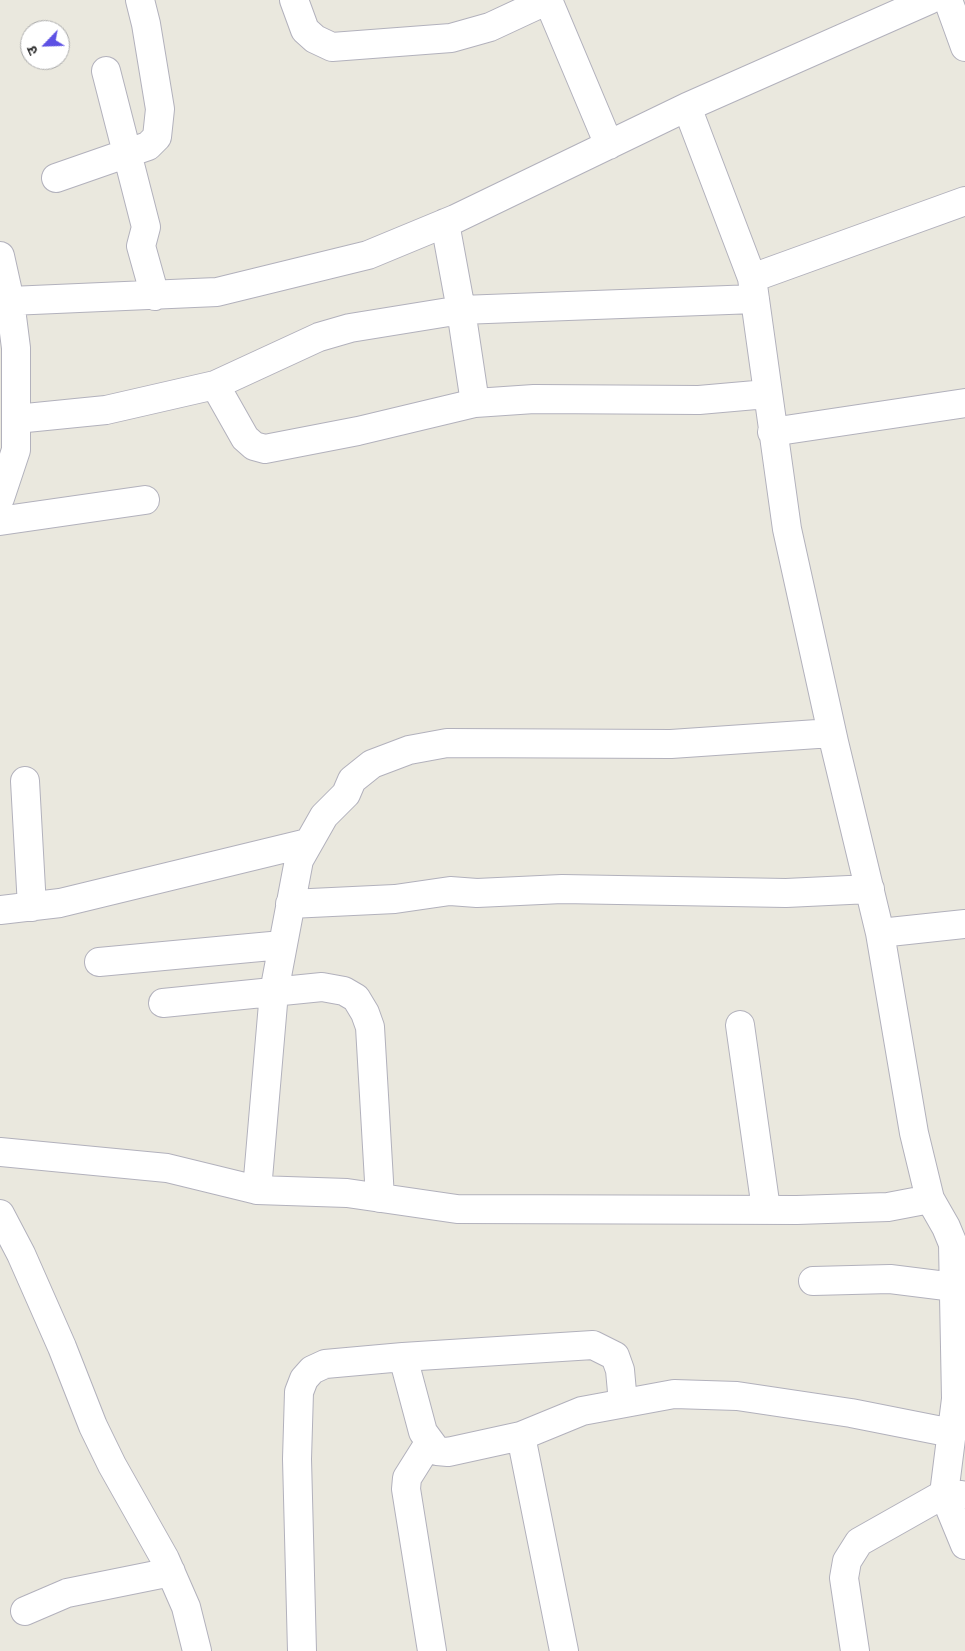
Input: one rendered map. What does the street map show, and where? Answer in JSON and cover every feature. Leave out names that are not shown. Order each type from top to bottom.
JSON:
[{"type":"street","points":[[56,178],[148,146],[157,137],[160,125],[160,109],[140,0]]},
{"type":"street","points":[[294,0],[305,30],[315,39],[332,47],[451,38],[490,26],[548,0],[608,145]]},
{"type":"street","points":[[10,301],[218,292],[368,255],[445,224],[687,107],[929,0]]},
{"type":"street","points":[[948,0],[965,47]]},
{"type":"street","points":[[106,71],[129,153],[146,227],[141,246],[155,296]]},
{"type":"street","points":[[687,107],[754,288],[772,432],[787,529],[832,733],[880,933],[914,1132],[930,1199],[946,1227],[959,1243],[954,1287],[960,1398],[952,1433],[957,1507],[965,1545]]},
{"type":"street","points":[[16,419],[106,410],[215,385],[319,337],[350,328],[461,310],[754,288],[965,201]]},
{"type":"street","points":[[445,224],[461,310],[475,403]]},
{"type":"street","points":[[0,256],[10,301],[16,348],[8,390],[16,419],[16,450],[0,498]]},
{"type":"street","points":[[215,385],[245,438],[254,446],[265,450],[358,431],[475,403],[534,399],[700,400],[767,394]]},
{"type":"street","points":[[772,432],[965,403]]},
{"type":"street","points":[[0,521],[145,500]]},
{"type":"street","points":[[257,1190],[274,992],[299,860],[324,816],[346,794],[352,780],[372,764],[409,750],[447,743],[671,744],[832,733]]},
{"type":"street","points":[[25,781],[32,907]]},
{"type":"street","points":[[0,910],[60,902],[307,843]]},
{"type":"street","points":[[290,904],[395,899],[450,891],[476,893],[562,889],[786,893],[870,889]]},
{"type":"street","points":[[880,933],[965,924]]},
{"type":"street","points":[[99,962],[282,945]]},
{"type":"street","points":[[163,1003],[322,987],[344,992],[356,998],[366,1013],[370,1028],[380,1198]]},
{"type":"street","points":[[740,1025],[766,1210]]},
{"type":"street","points":[[0,1152],[167,1168],[257,1190],[347,1193],[457,1209],[766,1210],[888,1207],[930,1199]]},
{"type":"street","points":[[0,1214],[21,1254],[62,1347],[93,1426],[112,1465],[171,1572],[186,1607],[196,1651]]},
{"type":"street","points":[[813,1281],[890,1279],[954,1287]]},
{"type":"street","points":[[302,1651],[297,1459],[299,1392],[304,1379],[312,1370],[325,1364],[403,1357],[593,1345],[615,1356],[620,1370],[623,1403]]},
{"type":"street","points":[[403,1357],[423,1432],[437,1452],[448,1452],[521,1436],[582,1411],[674,1394],[737,1396],[851,1413],[952,1433]]},
{"type":"street","points":[[521,1436],[564,1651]]},
{"type":"street","points":[[429,1443],[407,1478],[406,1489],[432,1651]]},
{"type":"street","points":[[855,1651],[844,1578],[847,1561],[859,1542],[957,1507]]},
{"type":"street","points":[[25,1611],[66,1593],[171,1572]]}]
